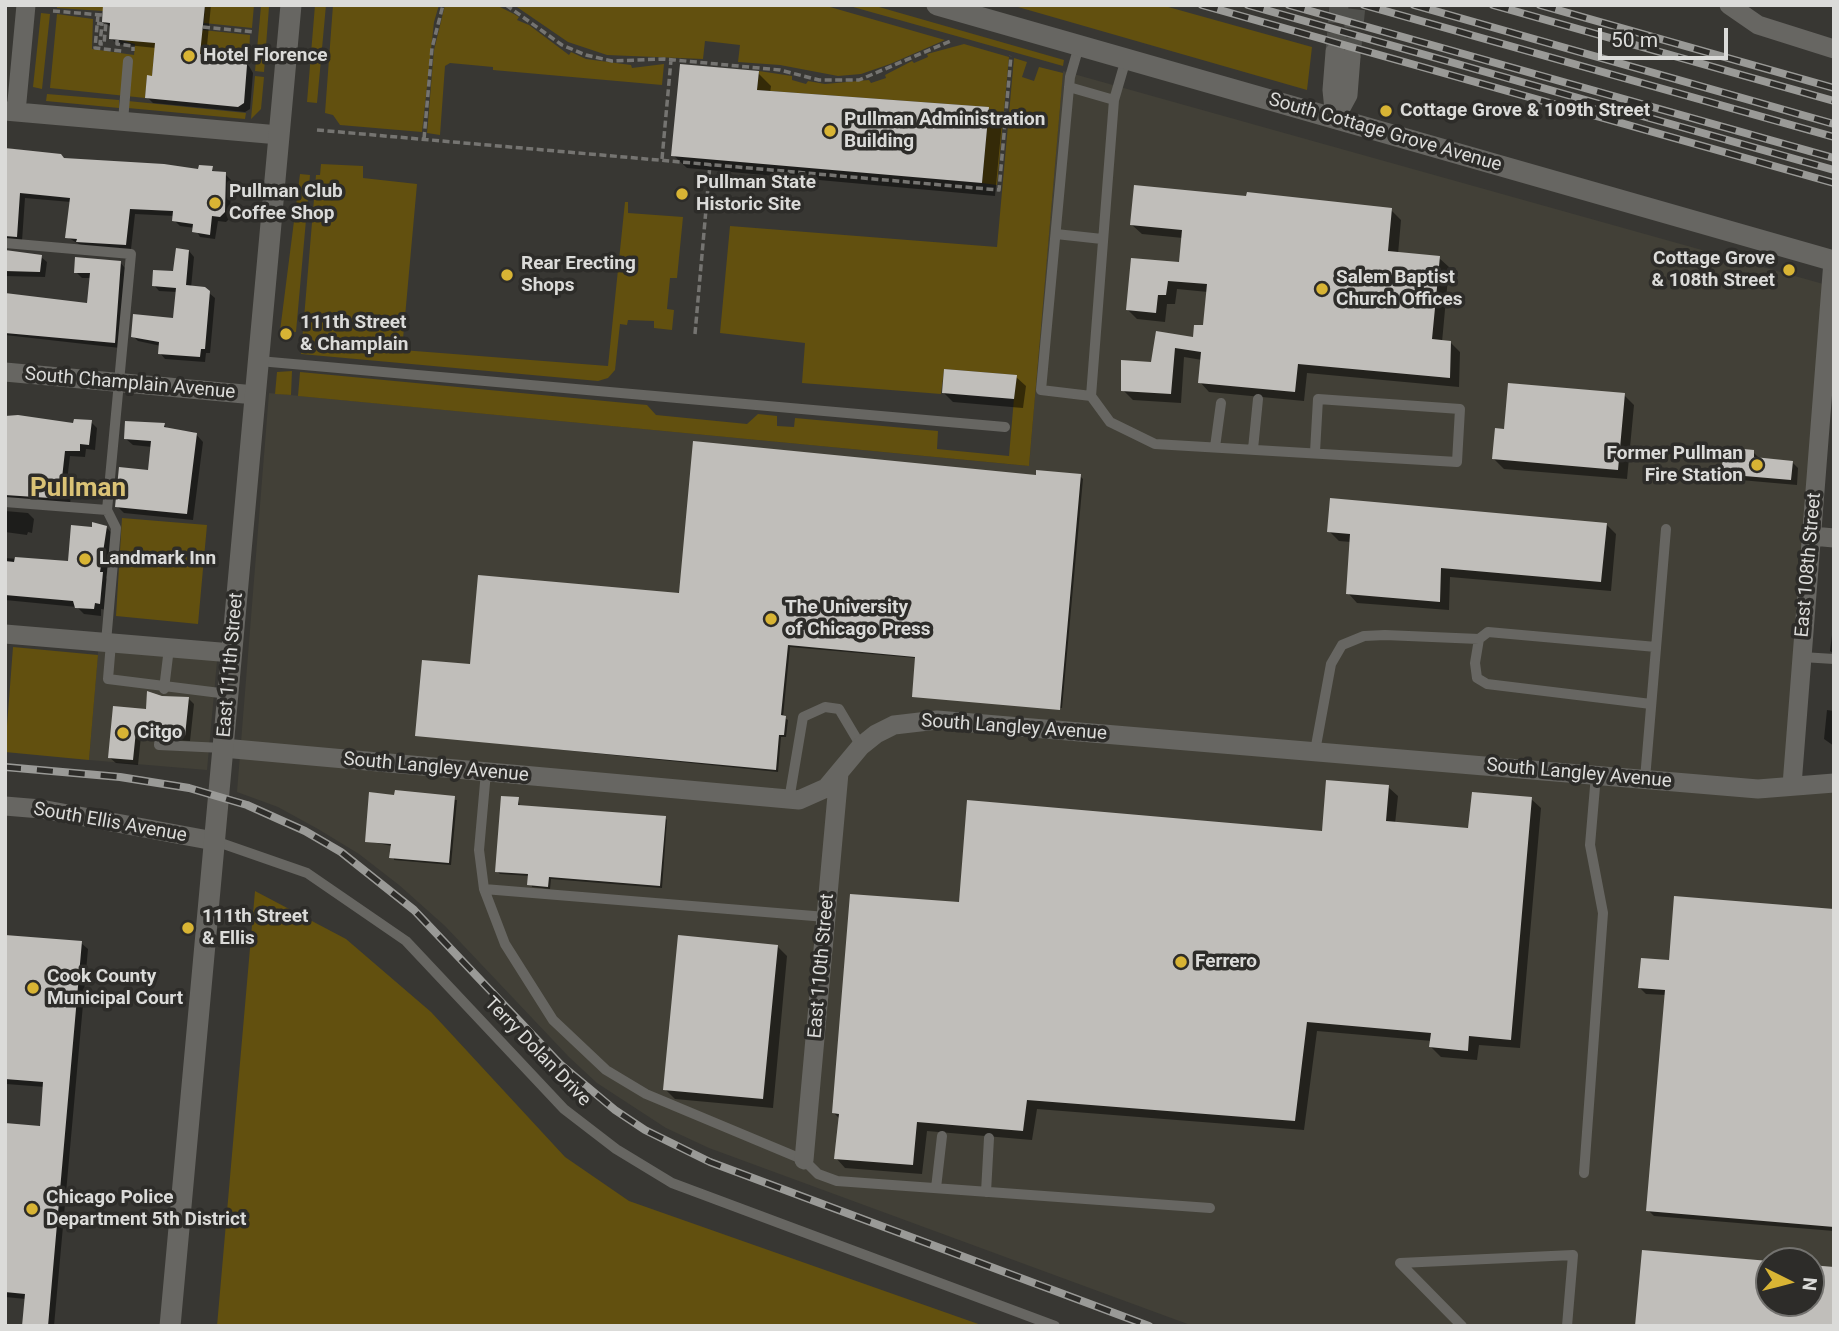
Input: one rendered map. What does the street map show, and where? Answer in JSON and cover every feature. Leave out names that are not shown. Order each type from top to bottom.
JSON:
[{"type":"main road","name":"East 111th Street","points":[[170,1326],[291,5]]},
{"type":"main road","name":"South Cottage Grove Avenue","points":[[937,5],[1833,261]]},
{"type":"street","points":[[26,5],[11,111],[279,135]]},
{"type":"street","points":[[1729,5],[1758,25],[1834,49]]},
{"type":"street","points":[[1335,120],[1332,90],[1343,55]]},
{"type":"street","name":"East 108th Street","points":[[1792,785],[1812,536],[1827,428],[1833,261]]},
{"type":"street","name":"South Champlain Avenue","points":[[5,372],[256,395]]},
{"type":"street","points":[[1812,536],[1834,538]]},
{"type":"street","points":[[6,639],[109,643],[232,653]]},
{"type":"street","name":"South Langley Avenue","points":[[223,748],[789,800],[813,796],[825,788],[861,746],[894,725],[937,720],[1758,789],[1834,783]]},
{"type":"street","name":"East 110th Street","points":[[804,1160],[839,773]]},
{"type":"street","name":"South Ellis Avenue","points":[[5,806],[53,811],[214,841]]},
{"type":"lane","points":[[1079,46],[1069,87],[1041,390],[1091,396]]},
{"type":"lane","points":[[1126,59],[1114,100],[1091,396],[1110,422],[1155,443],[1457,462],[1460,409],[1318,399],[1315,452]]},
{"type":"lane","points":[[123,121],[128,61]]},
{"type":"lane","points":[[1069,87],[1114,100]]},
{"type":"lane","points":[[1056,234],[1102,239]]},
{"type":"lane","points":[[5,243],[131,254],[107,510],[117,528],[108,679],[228,694]]},
{"type":"lane","points":[[258,360],[1005,427]]},
{"type":"lane","points":[[1254,449],[1258,399]]},
{"type":"lane","points":[[1215,447],[1221,402]]},
{"type":"lane","points":[[5,502],[107,510]]},
{"type":"lane","points":[[1645,779],[1666,529]]},
{"type":"lane","points":[[1315,751],[1331,664],[1342,645],[1364,636],[1479,639],[1488,632],[1656,647]]},
{"type":"lane","points":[[1479,639],[1475,663],[1477,678],[1487,684],[1651,704]]},
{"type":"lane","points":[[164,687],[169,648]]},
{"type":"lane","points":[[1802,657],[1834,659]]},
{"type":"lane","points":[[789,800],[803,717],[825,707],[839,709],[861,746]]},
{"type":"lane","points":[[160,734],[159,744],[223,748]]},
{"type":"lane","points":[[486,772],[479,850],[484,889],[505,944],[553,1020],[606,1070],[646,1094],[804,1160],[818,1174],[837,1181],[1210,1208]]},
{"type":"lane","points":[[1584,1173],[1603,913],[1590,845],[1596,775]]},
{"type":"lane","name":"Terry Dolan Drive","points":[[214,841],[307,873],[406,941],[564,1109],[616,1149],[672,1183],[1055,1326]]},
{"type":"lane","points":[[484,889],[826,917]]},
{"type":"lane","points":[[936,1188],[942,1136]]},
{"type":"lane","points":[[986,1192],[989,1138]]},
{"type":"lane","points":[[1462,1326],[1400,1263],[1573,1255],[1567,1326]]},
{"type":"path","points":[[424,139],[432,48],[443,5]]},
{"type":"path","points":[[506,5],[562,44],[586,55],[612,61],[671,60],[780,70],[819,80],[859,80],[953,40]]},
{"type":"path","points":[[53,11],[100,15],[95,48],[133,52],[133,46],[117,44],[117,40]]},
{"type":"path","points":[[97,23],[102,24],[100,44],[104,44],[106,22]]},
{"type":"path","points":[[203,27],[255,32]]},
{"type":"path","points":[[317,130],[999,190],[1011,57]]},
{"type":"path","points":[[662,160],[671,60]]},
{"type":"path","points":[[695,334],[710,164]]},
{"type":"shaded area","points":[[57,5],[103,5],[103,11],[57,8]]},
{"type":"shaded area","points":[[205,5],[254,5],[252,28],[204,23]]},
{"type":"shaded area","points":[[315,5],[326,5],[317,103],[307,102]]},
{"type":"shaded area","points":[[333,5],[439,5],[434,22],[422,132],[340,125],[333,115],[325,113]]},
{"type":"shaded area","points":[[445,5],[496,5],[519,17],[517,20],[529,25],[569,55],[571,52],[586,59],[631,65],[632,68],[664,64],[662,85],[493,70],[493,67],[450,63],[445,66],[440,135],[427,133],[434,50]]},
{"type":"shaded area","points":[[514,5],[823,5],[945,40],[861,74],[838,76],[780,65],[738,62],[740,45],[705,41],[703,59],[607,55],[568,42]]},
{"type":"shaded area","points":[[846,5],[872,5],[1064,60],[1063,66]]},
{"type":"shaded area","points":[[1011,5],[1161,5],[1312,47],[1307,90]]},
{"type":"shaded area","points":[[261,6],[269,7],[264,72],[255,71]]},
{"type":"shaded area","points":[[41,13],[50,14],[42,89],[33,87]]},
{"type":"shaded area","points":[[57,14],[93,19],[92,49],[134,55],[135,44],[121,40],[132,41],[132,37],[167,40],[154,55],[152,76],[147,76],[145,98],[50,88]]},
{"type":"shaded area","points":[[203,30],[250,35],[249,55],[243,58],[186,53]]},
{"type":"shaded area","points":[[964,44],[1009,57],[997,185],[982,183],[989,107],[757,90],[759,71],[792,76],[792,80],[806,84],[808,81],[825,84],[869,80],[871,83],[886,78],[885,75],[912,61],[914,63],[928,57],[927,54]]},
{"type":"shaded area","points":[[1014,58],[1027,62],[1022,77],[1034,81],[1039,67],[1063,73],[1029,466],[298,396],[300,372],[647,405],[656,415],[747,424],[758,414],[777,416],[777,426],[794,427],[795,418],[938,431],[937,449],[1009,456],[1016,375],[944,369],[941,394],[802,383],[805,343],[720,333],[730,226],[997,247]]},
{"type":"shaded area","points":[[1063,71],[1834,287],[1796,779],[1834,783],[1834,1326],[1193,1326],[709,1148],[666,1128],[597,1083],[445,926],[399,885],[359,854],[318,829],[278,807],[237,792],[269,393],[1029,466]]},
{"type":"shaded area","points":[[255,76],[264,77],[261,109],[251,119]]},
{"type":"shaded area","points":[[47,94],[119,100],[119,108],[46,101]]},
{"type":"shaded area","points":[[128,101],[246,113],[245,119],[128,108]]},
{"type":"shaded area","points":[[321,164],[363,166],[363,178],[417,184],[402,350],[608,366],[625,202],[628,202],[628,213],[683,217],[677,278],[670,278],[667,309],[674,310],[672,330],[654,328],[654,321],[628,320],[627,325],[620,324],[615,370],[608,378],[598,381],[301,354],[316,175],[320,175]]},
{"type":"shaded area","points":[[300,174],[310,175],[296,332],[280,331]]},
{"type":"shaded area","points":[[292,371],[291,395],[275,394],[277,372]]},
{"type":"shaded area","points":[[122,518],[207,525],[198,624],[116,616]]},
{"type":"shaded area","points":[[99,640],[218,650],[207,770],[89,760]]},
{"type":"shaded area","points":[[13,647],[98,655],[89,760],[5,752]]},
{"type":"shaded area","points":[[255,891],[346,939],[431,1012],[565,1157],[629,1201],[984,1326],[217,1326]]},
{"type":"building","name":"Hotel Florence","points":[[103,5],[205,5],[200,54],[243,58],[247,65],[244,103],[238,107],[145,98],[147,75],[152,76],[155,43],[109,39],[110,23],[102,22]]},
{"type":"building","name":"Pullman Administration Building","points":[[680,64],[759,71],[757,90],[989,107],[982,183],[671,156]]},
{"type":"building","points":[[5,148],[61,154],[64,158],[164,164],[198,169],[199,165],[213,166],[212,171],[226,172],[225,212],[220,217],[212,216],[210,235],[192,232],[193,224],[172,221],[173,211],[130,209],[126,245],[76,242],[77,239],[65,238],[70,198],[20,193],[17,237],[5,236]]},
{"type":"building","name":"Salem Baptist Church Offices","points":[[1134,185],[1246,196],[1247,192],[1392,208],[1388,251],[1440,256],[1432,339],[1451,341],[1450,378],[1298,364],[1295,392],[1198,383],[1201,352],[1175,348],[1171,394],[1121,391],[1121,360],[1151,362],[1156,331],[1193,337],[1194,325],[1203,325],[1207,284],[1168,281],[1166,295],[1158,295],[1156,313],[1126,310],[1131,258],[1179,262],[1182,230],[1130,225]]},
{"type":"building","points":[[176,248],[189,250],[186,285],[205,287],[210,291],[205,349],[201,349],[200,357],[158,354],[159,342],[131,337],[133,314],[173,318],[176,288],[152,286],[153,270],[173,271]]},
{"type":"building","points":[[5,250],[42,255],[40,272],[5,271]]},
{"type":"building","points":[[75,257],[121,261],[115,343],[5,333],[5,293],[87,303],[90,273],[74,273]]},
{"type":"building","points":[[944,369],[1017,375],[1014,399],[942,393]]},
{"type":"building","points":[[1508,383],[1625,393],[1618,470],[1492,459],[1495,428],[1504,429]]},
{"type":"building","points":[[18,415],[73,423],[74,419],[92,420],[89,445],[80,444],[80,451],[65,451],[62,478],[67,478],[65,499],[5,495],[5,416]]},
{"type":"building","points":[[125,421],[165,423],[164,427],[197,433],[187,514],[115,507],[119,467],[148,470],[151,441],[124,439]]},
{"type":"building","name":"The University of Chicago Press","points":[[693,441],[1036,475],[1036,470],[1081,474],[1060,710],[912,697],[915,657],[788,645],[781,715],[786,716],[784,735],[779,735],[776,770],[415,736],[422,660],[470,664],[478,575],[679,593]]},
{"type":"building","name":"Former Pullman Fire Station","points":[[1724,447],[1754,450],[1754,457],[1793,461],[1791,480],[1721,474]]},
{"type":"building","points":[[1330,498],[1607,523],[1601,582],[1441,568],[1440,602],[1346,594],[1350,534],[1327,532]]},
{"type":"building","points":[[92,522],[107,526],[100,572],[103,572],[100,604],[95,603],[94,609],[75,608],[73,601],[5,595],[5,561],[14,562],[15,557],[68,561],[71,525],[92,527]]},
{"type":"building","points":[[147,691],[162,696],[189,697],[185,736],[167,735],[161,727],[153,733],[136,731],[133,760],[108,758],[113,706],[146,709]]},
{"type":"building","name":"Ferrero","points":[[1326,780],[1389,785],[1386,821],[1468,828],[1472,792],[1532,797],[1511,1040],[1469,1036],[1468,1051],[1429,1047],[1431,1033],[1307,1022],[1295,1121],[1027,1100],[1023,1131],[917,1122],[913,1165],[834,1159],[839,1114],[832,1113],[850,894],[959,902],[967,800],[1322,831]]},
{"type":"building","points":[[395,790],[455,796],[449,863],[389,858],[391,844],[365,842],[369,792],[394,795]]},
{"type":"building","points":[[501,796],[519,797],[518,805],[666,816],[660,886],[549,877],[548,887],[527,885],[528,874],[495,872]]},
{"type":"building","points":[[1674,896],[1834,909],[1834,1227],[1646,1211],[1665,990],[1638,988],[1641,958],[1669,960]]},
{"type":"building","name":"Chicago Police Department 5th District","points":[[5,935],[82,941],[48,1326],[22,1326],[25,1294],[5,1292],[5,1123],[40,1126],[43,1082],[5,1079]]},
{"type":"building","points":[[678,935],[778,945],[763,1099],[663,1090]]},
{"type":"building","points":[[1642,1250],[1755,1260],[1755,1317],[1825,1317],[1825,1266],[1834,1267],[1834,1326],[1635,1326]]},
{"type":"tunnel","points":[[1335,52],[1339,5]]},
{"type":"tunnel","points":[[1351,57],[1356,5]]},
{"type":"railway","points":[[1202,5],[1834,183]]},
{"type":"railway","points":[[1248,5],[1834,170]]},
{"type":"railway","points":[[1289,5],[1834,158]]},
{"type":"railway","points":[[1364,5],[1834,137]]},
{"type":"railway","points":[[1414,5],[1834,124]]},
{"type":"railway","points":[[1493,5],[1834,101]]},
{"type":"railway","points":[[1540,5],[1834,88]]},
{"type":"railway","points":[[5,767],[120,777],[189,788],[247,805],[305,831],[341,852],[414,910],[560,1064],[615,1110],[645,1130],[710,1162],[1149,1326]]},
{"type":"place","name":"Hotel Florence","points":[[189,56]]},
{"type":"place","name":"Cottage Grove & 109th Street","points":[[1386,111]]},
{"type":"place","name":"Pullman Administration Building","points":[[830,131]]},
{"type":"place","name":"Pullman State Historic Site","points":[[682,194]]},
{"type":"place","name":"Pullman Club Coffee Shop","points":[[215,203]]},
{"type":"place","name":"Cottage Grove & 108th Street","points":[[1789,270]]},
{"type":"place","name":"Rear Erecting Shops","points":[[507,275]]},
{"type":"place","name":"Salem Baptist Church Offices","points":[[1322,289]]},
{"type":"place","name":"111th Street & Champlain","points":[[286,334]]},
{"type":"place","name":"Former Pullman Fire Station","points":[[1757,465]]},
{"type":"place","name":"Landmark Inn","points":[[85,559]]},
{"type":"place","name":"The University of Chicago Press","points":[[771,619]]},
{"type":"place","name":"Citgo","points":[[123,733]]},
{"type":"place","name":"111th Street & Ellis","points":[[188,928]]},
{"type":"place","name":"Ferrero","points":[[1181,962]]},
{"type":"place","name":"Cook County Municipal Court","points":[[33,988]]},
{"type":"place","name":"Chicago Police Department 5th District","points":[[32,1209]]},
{"type":"district","name":"Pullman","points":[[78,489]]}]
